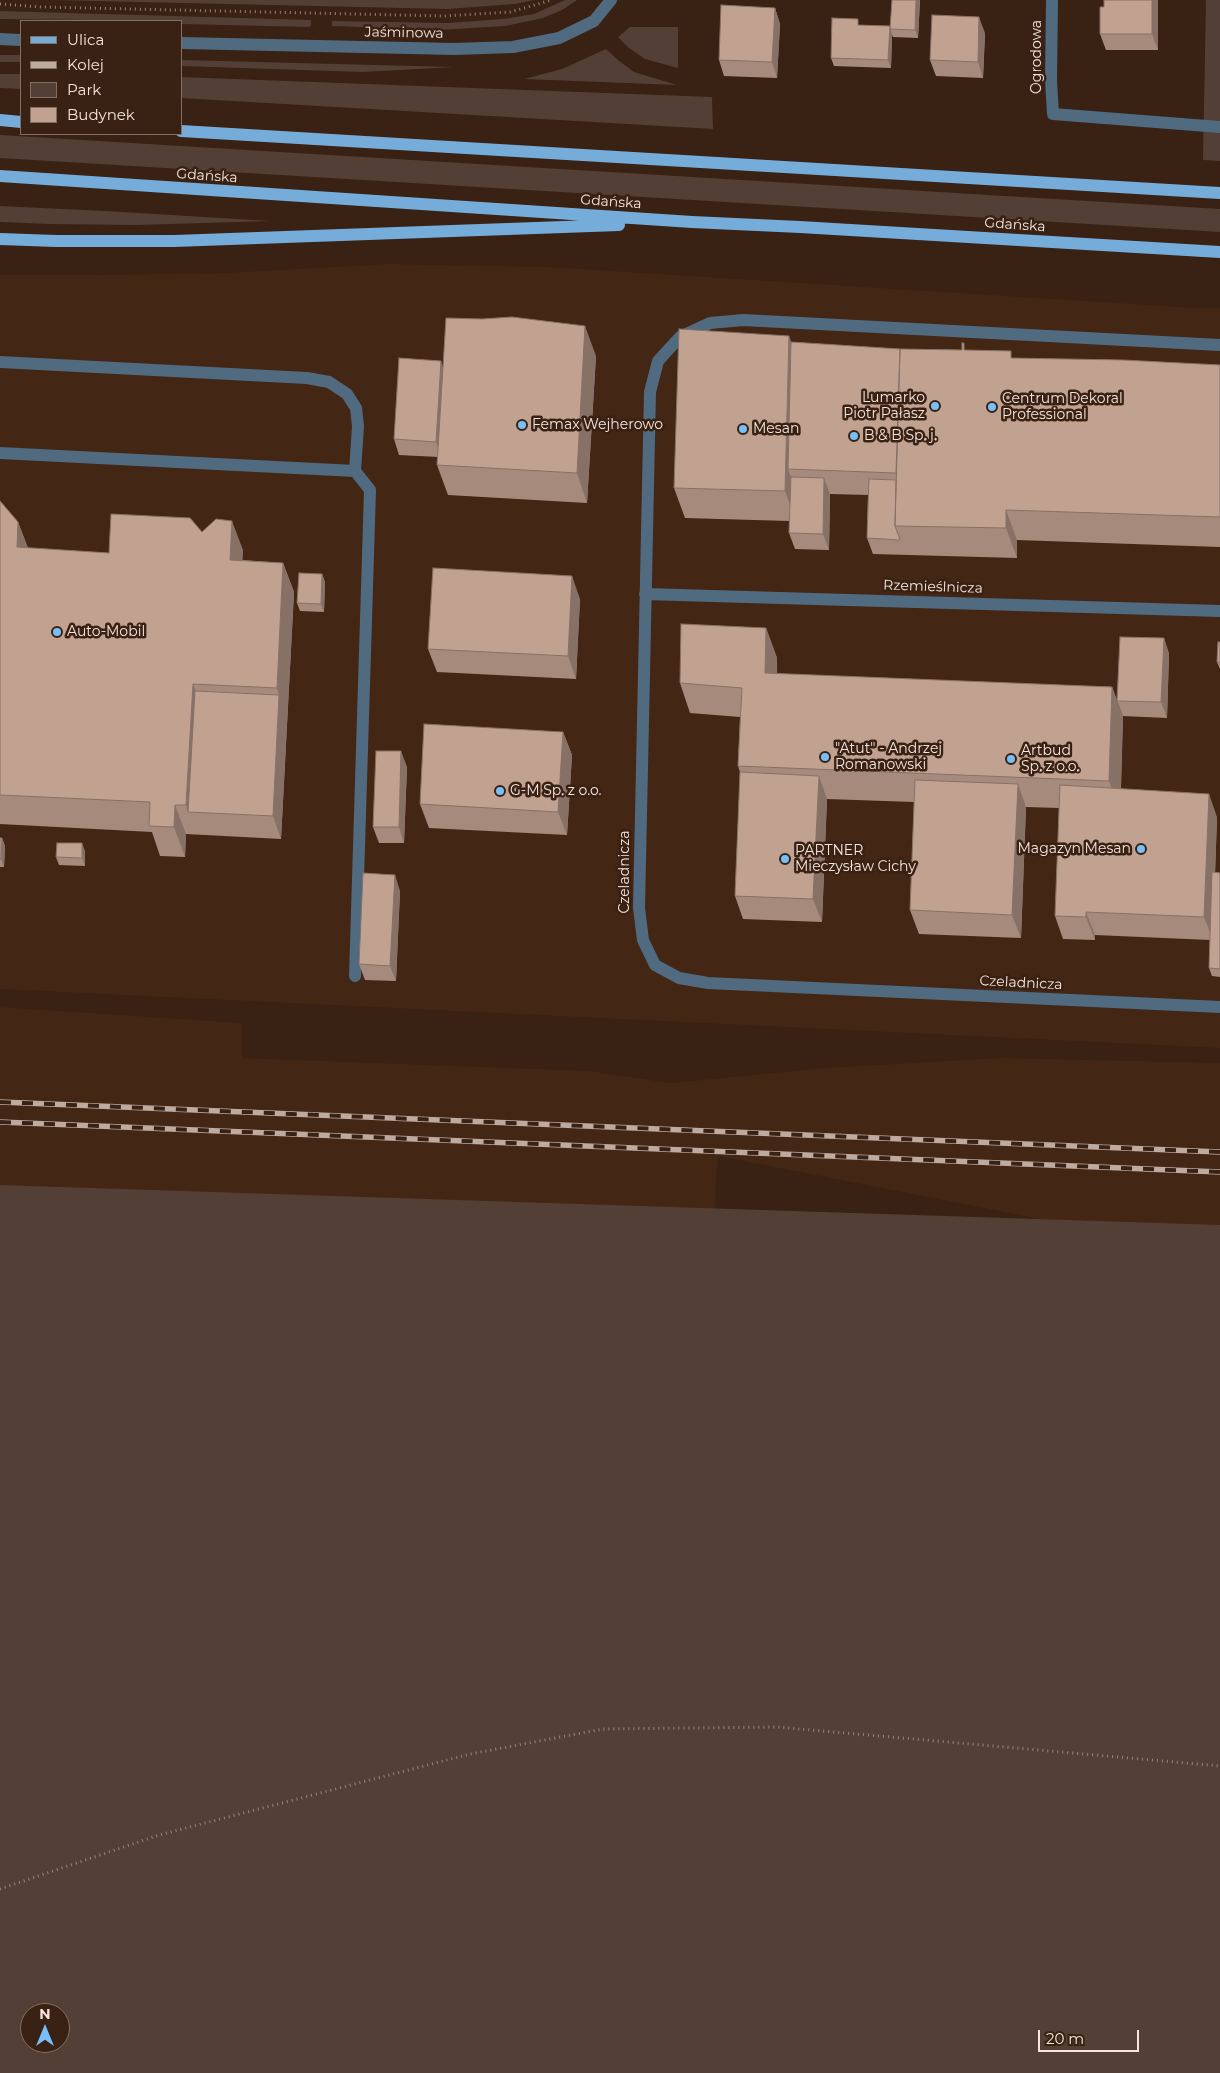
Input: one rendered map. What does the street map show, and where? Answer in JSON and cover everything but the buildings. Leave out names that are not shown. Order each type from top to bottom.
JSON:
[{"type":"main road","points":[[0,120],[20,122]]},
{"type":"main road","points":[[182,131],[1220,194]]},
{"type":"main road","name":"Gdańska","points":[[0,176],[692,222],[800,226],[1220,252]]},
{"type":"main road","points":[[0,239],[174,241],[692,222]]},
{"type":"street","name":"Jaśminowa","points":[[182,43],[444,49],[513,48],[559,38],[594,20],[611,0]]},
{"type":"street","name":"Ogrodowa","points":[[1052,0],[1051,80],[1053,114],[1220,127]]},
{"type":"street","points":[[0,39],[20,40]]},
{"type":"street","name":"Czeladnicza","points":[[1220,345],[743,320],[710,323],[680,336],[658,361],[650,392],[639,908],[643,940],[655,965],[679,978],[708,983],[1220,1007]]},
{"type":"street","points":[[0,362],[307,378],[329,382],[347,394],[356,408],[358,426],[355,471],[370,490],[355,976]]},
{"type":"street","points":[[0,453],[355,471]]},
{"type":"street","name":"Rzemieślnicza","points":[[645,594],[1220,611]]},
{"type":"path","points":[[0,4],[41,7],[444,16],[510,12],[552,0]]},
{"type":"path","points":[[0,1888],[159,1834],[470,1754],[603,1729],[777,1727],[1220,1766]]},
{"type":"shaded area","points":[[388,264],[549,267],[1220,308],[1220,1048],[0,989],[0,275],[225,273]]},
{"type":"shaded area","points":[[0,1007],[242,1023],[242,1058],[589,1071],[671,1083],[825,1068],[1001,1058],[1220,1063],[1220,1230],[1066,1224],[718,1156],[711,1260],[0,1216]]},
{"type":"green space","points":[[51,0],[534,0],[515,4],[447,9]]},
{"type":"green space","points":[[565,0],[577,0],[562,10],[543,18],[505,26],[439,30],[332,26],[332,21],[447,23],[503,19],[534,14]]},
{"type":"green space","points":[[1206,0],[1220,0],[1220,161],[1203,160]]},
{"type":"green space","points":[[0,11],[311,20],[311,24],[310,27],[182,24],[182,20],[0,19]]},
{"type":"green space","points":[[630,27],[678,27],[678,68],[645,59],[629,48],[618,37]]},
{"type":"green space","points":[[606,49],[634,72],[677,85],[524,79],[562,69]]},
{"type":"green space","points":[[0,55],[20,55],[20,62],[0,62]]},
{"type":"green space","points":[[182,60],[454,67],[363,72],[182,66]]},
{"type":"green space","points":[[0,74],[20,74],[20,89],[0,88]]},
{"type":"green space","points":[[182,77],[712,97],[713,129],[182,98]]},
{"type":"green space","points":[[0,135],[1220,209],[1220,232],[0,158]]},
{"type":"green space","points":[[0,206],[271,221],[137,225],[0,222]]},
{"type":"green space","points":[[0,1185],[1220,1225],[1220,2073],[0,2073]]},
{"type":"railway","points":[[0,1102],[1220,1152]]},
{"type":"railway","points":[[0,1122],[1220,1172]]},
{"type":"place","name":"Lumarko Piotr Pałasz","points":[[935,406]]},
{"type":"place","name":"Centrum Dekoral Professional","points":[[992,407]]},
{"type":"place","name":"Femax Wejherowo","points":[[522,425]]},
{"type":"place","name":"Mesan","points":[[743,429]]},
{"type":"place","name":"B & B Sp. j.","points":[[854,436]]},
{"type":"place","name":"Auto-Mobil","points":[[57,632]]},
{"type":"place","name":"\"Atut\" - Andrzej Romanowski","points":[[825,757]]},
{"type":"place","name":"Artbud Sp. z o.o.","points":[[1011,759]]},
{"type":"place","name":"G-M Sp. z o.o.","points":[[500,791]]},
{"type":"place","name":"Magazyn Mesan","points":[[1141,849]]},
{"type":"place","name":"PARTNER Mieczysław Cichy","points":[[785,859]]}]
